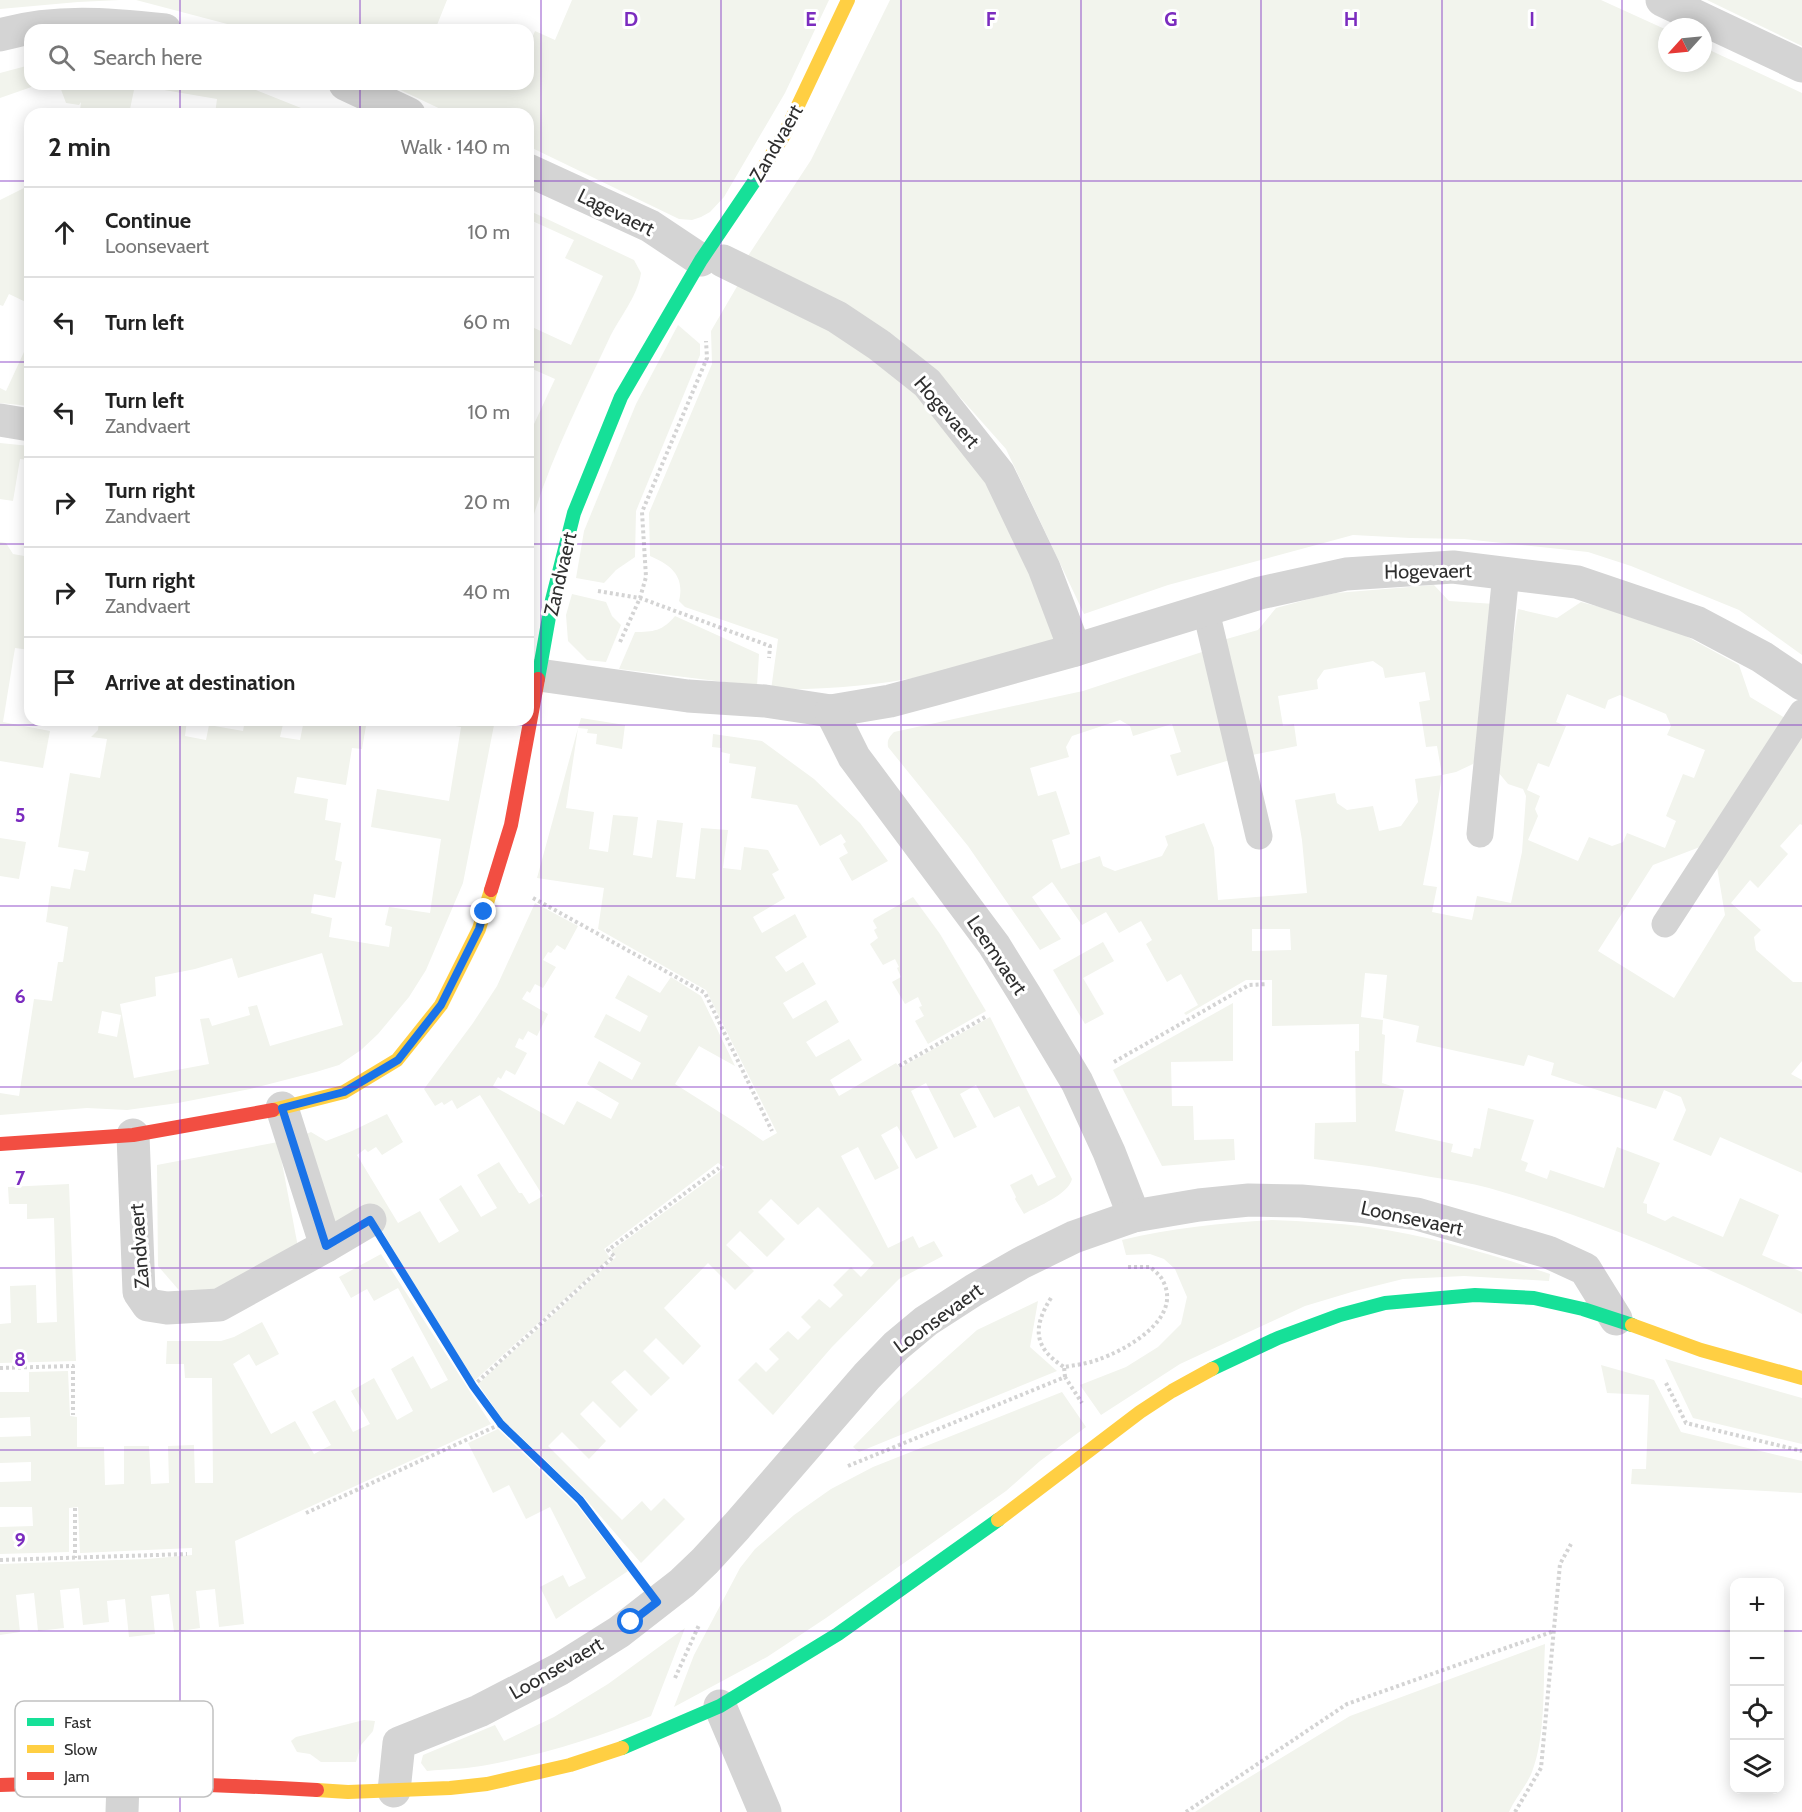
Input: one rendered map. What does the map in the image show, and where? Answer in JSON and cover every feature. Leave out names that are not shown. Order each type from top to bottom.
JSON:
[{"type":"street","name":"Zandvaert","points":[[534,702],[552,600],[574,513],[621,397],[671,312],[712,260],[741,202],[784,135],[848,0]]},
{"type":"street","points":[[1662,0],[1802,66]]},
{"type":"street","points":[[68,24],[115,24]]},
{"type":"street","points":[[0,35],[24,28]]},
{"type":"street","points":[[358,90],[396,108]]},
{"type":"street","name":"Lagevaert","points":[[534,173],[650,226],[712,260]]},
{"type":"street","name":"Hogevaert","points":[[712,260],[837,316],[879,345],[927,383],[999,474],[1044,568],[1076,650]]},
{"type":"street","points":[[0,420],[24,424]]},
{"type":"street","name":"Hogevaert","points":[[539,675],[688,696],[765,701],[831,711],[890,701],[1076,650],[1260,593],[1346,574],[1453,567],[1577,582],[1698,623],[1762,657],[1802,684]]},
{"type":"street","name":"Leemvaert","points":[[831,711],[854,757],[994,945],[1025,995],[1077,1082],[1109,1152],[1134,1216]]},
{"type":"street","name":"Zandvaert","points":[[0,1144],[134,1135],[282,1108],[344,1092],[398,1060],[441,1005],[479,929],[511,825],[529,726]]},
{"type":"street","points":[[282,1108],[326,1246]]},
{"type":"street","name":"Zandvaert","points":[[134,1135],[139,1292],[148,1305],[167,1308],[219,1305],[370,1220]]},
{"type":"street","name":"Loonsevaert","points":[[394,1791],[399,1743],[479,1711],[561,1669],[619,1632],[682,1583],[729,1535],[867,1376],[896,1346],[926,1321],[974,1290],[1020,1263],[1074,1237],[1134,1216],[1199,1205],[1249,1200],[1358,1206],[1417,1214],[1548,1251],[1585,1269],[1616,1318]]},
{"type":"street","points":[[213,1784],[348,1792],[450,1788],[487,1784],[530,1775],[615,1751],[720,1706],[838,1634],[1004,1516],[1140,1412],[1215,1367],[1278,1338],[1340,1315],[1385,1303],[1475,1296],[1534,1298],[1616,1318],[1701,1350],[1802,1378]]},
{"type":"street","points":[[720,1706],[765,1812]]},
{"type":"street","points":[[0,1785],[15,1787]]},
{"type":"lane","points":[[1480,834],[1506,573]]},
{"type":"lane","points":[[1206,611],[1259,836]]},
{"type":"lane","points":[[1665,924],[1802,713]]},
{"type":"path","points":[[602,684],[640,598],[646,577],[642,512],[707,358],[705,339],[671,312]]},
{"type":"path","points":[[640,598],[770,646],[765,701]]},
{"type":"path","points":[[495,877],[705,993],[772,1131]]},
{"type":"path","points":[[1077,1082],[1249,985],[1267,984]]},
{"type":"path","points":[[899,1066],[1025,995]]},
{"type":"path","points":[[473,1386],[614,1256],[609,1250],[719,1168]]},
{"type":"path","points":[[370,1220],[473,1386],[501,1424],[580,1500],[657,1602]]},
{"type":"path","points":[[1064,1367],[1096,1361],[1128,1347],[1149,1331],[1164,1314],[1168,1295],[1163,1279],[1150,1267],[1130,1266],[1118,1269]]},
{"type":"path","points":[[1059,1293],[1051,1298],[1041,1313],[1038,1336],[1044,1351],[1064,1367],[1065,1377],[1105,1439]]},
{"type":"path","points":[[0,1368],[72,1366],[73,1415]]},
{"type":"path","points":[[803,1452],[846,1467],[1065,1377]]},
{"type":"path","points":[[1663,1378],[1686,1424],[1802,1451]]},
{"type":"path","points":[[306,1513],[501,1424]]},
{"type":"path","points":[[75,1508],[75,1558]]},
{"type":"path","points":[[1515,1812],[1541,1768],[1560,1564],[1571,1544]]},
{"type":"path","points":[[0,1560],[187,1554]]},
{"type":"path","points":[[668,1729],[661,1708],[703,1618],[682,1583]]},
{"type":"path","points":[[1186,1812],[1347,1704],[1554,1631]]},
{"type":"shaded area","points":[[0,0],[120,0],[0,9]]},
{"type":"shaded area","points":[[136,0],[447,0],[437,24],[227,24]]},
{"type":"shaded area","points":[[572,0],[829,0],[785,93],[724,197],[710,212],[692,220],[679,219],[534,149],[534,108],[438,108],[401,90],[534,90],[535,31],[555,40]]},
{"type":"shaded area","points":[[890,0],[1601,0],[1658,26],[1658,72],[1712,72],[1712,51],[1802,93],[1802,655],[1739,610],[1631,566],[1588,552],[1464,539],[1353,535],[1168,585],[1084,614],[1006,449],[958,395],[895,341],[746,259],[811,160]]},
{"type":"shaded area","points":[[1707,0],[1802,0],[1802,46]]},
{"type":"shaded area","points":[[24,67],[24,90],[0,98],[0,73]]},
{"type":"shaded area","points":[[61,90],[134,90],[130,108],[80,108],[81,102],[79,105],[66,103]]},
{"type":"shaded area","points":[[164,90],[256,90],[301,108],[216,108],[217,99]]},
{"type":"shaded area","points":[[24,188],[24,301],[9,294],[3,306],[0,305],[0,200]]},
{"type":"shaded area","points":[[534,213],[634,260],[641,273],[632,298],[609,339],[564,436],[534,514],[534,424],[555,379],[534,370],[534,328],[571,345],[603,276],[565,258],[574,240],[534,222]]},
{"type":"shaded area","points":[[739,283],[837,332],[902,380],[976,461],[1062,637],[908,679],[840,687],[771,690],[778,639],[685,607],[679,601],[680,585],[675,572],[650,556],[649,513],[712,364],[711,331]]},
{"type":"shaded area","points":[[678,325],[700,344],[700,355],[636,511],[635,557],[616,570],[604,583],[576,578],[584,531],[636,404]]},
{"type":"shaded area","points":[[24,352],[24,405],[0,403],[0,388],[6,391]]},
{"type":"shaded area","points":[[0,443],[24,445],[24,459],[20,459],[13,501],[0,499]]},
{"type":"shaded area","points":[[0,542],[6,543],[13,554],[24,556],[24,649],[15,648],[3,722],[50,731],[43,768],[0,761]]},
{"type":"shaded area","points":[[1434,585],[1449,601],[1495,604],[1484,740],[1473,764],[1456,772],[1442,775],[1437,746],[1426,747],[1419,702],[1430,700],[1425,672],[1385,678],[1383,668],[1373,661],[1324,670],[1317,680],[1318,689],[1278,696],[1283,726],[1294,724],[1297,746],[1252,755],[1223,640],[1258,630],[1276,608],[1336,593]]},
{"type":"shaded area","points":[[572,594],[606,602],[612,616],[621,625],[606,662],[587,660],[568,641],[566,615]]},
{"type":"shaded area","points":[[1581,602],[1623,613],[1684,635],[1739,665],[1750,697],[1785,718],[1705,845],[1653,865],[1598,951],[1674,998],[1725,915],[1717,867],[1802,733],[1802,825],[1800,824],[1780,846],[1788,854],[1758,888],[1750,880],[1731,903],[1761,930],[1754,937],[1756,950],[1793,982],[1802,982],[1802,1061],[1791,1074],[1802,1080],[1802,1173],[1720,1137],[1711,1156],[1673,1140],[1686,1110],[1681,1097],[1664,1090],[1656,1109],[1551,1075],[1554,1063],[1528,1055],[1524,1066],[1416,1042],[1419,1026],[1383,1018],[1387,975],[1365,973],[1361,1017],[1383,1020],[1382,1034],[1385,1035],[1382,1083],[1404,1090],[1395,1131],[1453,1144],[1451,1152],[1472,1157],[1474,1148],[1480,1149],[1488,1108],[1534,1120],[1521,1160],[1528,1163],[1525,1171],[1547,1179],[1550,1170],[1604,1188],[1617,1147],[1660,1163],[1643,1203],[1647,1204],[1647,1213],[1665,1221],[1673,1216],[1723,1237],[1740,1198],[1779,1215],[1762,1255],[1802,1272],[1802,1314],[1648,1244],[1530,1200],[1468,1183],[1372,1166],[1314,1159],[1315,1123],[1356,1122],[1355,1051],[1359,1051],[1359,1024],[1272,1026],[1272,980],[1246,980],[1186,1015],[1184,1013],[1198,1005],[1181,974],[1167,982],[1146,944],[1152,940],[1141,921],[1119,933],[1106,912],[1082,925],[1052,882],[1032,897],[1061,939],[1040,950],[968,846],[888,747],[888,742],[894,732],[1083,691],[1202,652],[1230,760],[1177,776],[1170,755],[1181,752],[1172,724],[1133,736],[1130,726],[1120,720],[1072,736],[1066,747],[1069,757],[1030,768],[1038,796],[1056,791],[1070,834],[1052,840],[1061,869],[1100,856],[1103,866],[1115,871],[1162,856],[1168,845],[1165,836],[1204,823],[1214,848],[1218,900],[1307,893],[1302,840],[1295,800],[1335,793],[1337,803],[1347,810],[1373,806],[1379,831],[1401,826],[1418,802],[1415,779],[1442,775],[1423,885],[1437,887],[1432,912],[1472,920],[1477,896],[1511,903],[1522,852],[1526,796],[1523,789],[1508,784],[1498,772],[1500,724],[1518,609],[1557,618]],"holes":[[[1567,694],[1605,709],[1608,700],[1620,695],[1666,714],[1671,726],[1667,735],[1705,750],[1694,778],[1683,774],[1666,816],[1676,821],[1665,848],[1627,833],[1623,842],[1612,846],[1589,837],[1578,861],[1528,840],[1538,816],[1535,809],[1540,796],[1527,790],[1538,763],[1549,767],[1566,726],[1556,722]],[[1252,929],[1290,929],[1291,950],[1252,951]]]},
{"type":"shaded area","points":[[675,616],[759,654],[757,686],[619,669],[635,632],[657,630]]},
{"type":"shaded area","points":[[581,718],[625,725],[622,749],[596,744],[597,734],[587,733],[588,729],[578,728]]},
{"type":"shaded area","points":[[98,726],[186,726],[185,736],[206,740],[209,726],[243,731],[244,726],[283,726],[280,737],[300,740],[303,726],[366,726],[362,749],[352,748],[346,785],[297,777],[294,793],[328,799],[325,820],[341,823],[335,860],[342,862],[335,898],[314,894],[311,913],[332,918],[329,937],[389,947],[392,927],[385,925],[389,907],[430,913],[441,839],[371,827],[377,789],[449,801],[461,727],[455,726],[494,726],[463,883],[426,970],[409,997],[378,1034],[361,1050],[339,1065],[316,1072],[250,1089],[178,1103],[127,1110],[87,1108],[0,1115],[0,1093],[19,1096],[34,999],[52,1001],[58,962],[63,962],[68,927],[46,922],[51,886],[70,889],[74,869],[85,871],[89,852],[58,847],[70,773],[100,778],[107,739],[91,737],[98,730]],"holes":[[[322,953],[343,1025],[270,1046],[257,1005],[248,1007],[250,1015],[212,1026],[209,1018],[200,1019],[209,1064],[134,1078],[120,1004],[156,996],[155,977],[195,969],[232,958],[238,978]],[[102,1011],[121,1015],[117,1037],[98,1033]]]},
{"type":"shaded area","points":[[578,728],[566,808],[594,812],[589,849],[608,852],[613,815],[638,817],[633,855],[652,858],[657,820],[683,823],[676,877],[695,879],[701,828],[728,830],[723,868],[741,870],[744,847],[768,850],[779,870],[772,874],[785,898],[753,917],[762,933],[795,914],[807,937],[775,957],[786,972],[803,962],[816,984],[783,1003],[793,1019],[826,1000],[839,1022],[806,1042],[816,1057],[849,1039],[862,1060],[830,1080],[839,1096],[896,1063],[900,1068],[990,1017],[1072,1179],[1059,1195],[1024,1214],[1010,1185],[1032,1174],[1038,1186],[1056,1177],[1019,1106],[994,1118],[976,1085],[960,1094],[977,1127],[954,1138],[926,1083],[911,1091],[938,1148],[916,1159],[897,1126],[881,1135],[899,1168],[875,1180],[858,1147],[841,1156],[888,1248],[913,1236],[919,1248],[934,1241],[943,1256],[899,1279],[832,1347],[773,1415],[738,1380],[756,1362],[766,1372],[779,1359],[769,1349],[788,1331],[798,1340],[811,1327],[801,1317],[819,1299],[830,1308],[843,1295],[833,1285],[851,1267],[861,1277],[874,1263],[818,1207],[798,1225],[771,1199],[758,1212],[785,1239],[767,1257],[740,1231],[726,1245],[754,1271],[735,1290],[708,1263],[664,1308],[701,1346],[683,1365],[656,1338],[643,1351],[670,1378],[651,1396],[625,1370],[611,1382],[638,1410],[620,1428],[593,1401],[580,1414],[606,1441],[589,1459],[562,1432],[548,1446],[622,1520],[642,1501],[651,1511],[664,1498],[685,1519],[641,1563],[583,1496],[503,1420],[478,1384],[616,1257],[611,1251],[724,1167],[718,1163],[604,1249],[610,1258],[473,1382],[367,1206],[329,1228],[304,1135],[311,1132],[326,1141],[387,1114],[403,1142],[382,1155],[376,1147],[368,1152],[365,1149],[357,1155],[398,1223],[420,1211],[439,1243],[459,1231],[439,1199],[461,1185],[481,1217],[497,1208],[477,1175],[499,1162],[529,1204],[543,1196],[480,1095],[457,1109],[452,1100],[444,1105],[442,1102],[435,1106],[424,1089],[473,1023],[497,986],[535,903],[578,926],[565,950],[557,945],[551,953],[548,952],[543,960],[556,967],[543,988],[535,984],[530,993],[527,991],[522,999],[548,1014],[537,1036],[528,1031],[523,1040],[519,1038],[515,1047],[527,1053],[515,1075],[506,1070],[493,1086],[564,1125],[577,1101],[611,1119],[619,1103],[587,1084],[599,1061],[632,1080],[641,1063],[594,1037],[606,1014],[640,1032],[648,1016],[615,998],[628,975],[660,993],[671,977],[701,996],[735,1066],[699,1046],[675,1084],[763,1141],[777,1133],[706,990],[598,929],[604,888],[537,878]]},
{"type":"shaded area","points":[[713,734],[762,741],[814,779],[860,823],[888,861],[852,881],[839,858],[848,853],[843,844],[846,842],[841,834],[820,846],[797,805],[751,798],[756,767],[729,763],[730,754],[721,752],[721,748],[712,747]]},
{"type":"shaded area","points":[[0,838],[26,842],[19,879],[0,876]]},
{"type":"shaded area","points":[[913,897],[940,934],[986,1011],[928,1044],[915,1021],[924,1016],[919,1007],[922,1006],[918,997],[905,1004],[892,982],[901,977],[895,959],[883,965],[870,944],[878,938],[874,930],[877,928],[874,919]]},
{"type":"shaded area","points":[[1103,942],[1114,961],[1083,978],[1104,1014],[1085,1024],[1053,970]]},
{"type":"shaded area","points":[[1233,1003],[1233,1061],[1171,1062],[1172,1106],[1193,1106],[1194,1140],[1234,1139],[1235,1160],[1162,1166],[1113,1070]]},
{"type":"shaded area","points":[[278,1142],[298,1247],[215,1295],[184,1296],[158,1266],[157,1165]]},
{"type":"shaded area","points":[[69,1184],[76,1361],[0,1363],[0,1324],[11,1323],[10,1286],[36,1285],[37,1323],[57,1322],[54,1218],[27,1219],[27,1204],[9,1204],[8,1187]]},
{"type":"shaded area","points":[[1272,1220],[1320,1222],[1414,1235],[1550,1274],[1549,1281],[1464,1276],[1403,1279],[1355,1291],[1305,1306],[1180,1364],[1101,1415],[1080,1385],[1126,1367],[1158,1347],[1181,1324],[1187,1297],[1175,1269],[1164,1259],[1150,1254],[1126,1255],[1122,1240],[1196,1227]]},
{"type":"shaded area","points":[[381,1254],[491,1424],[235,1541],[244,1624],[219,1627],[215,1589],[196,1591],[200,1628],[174,1632],[169,1594],[151,1596],[155,1634],[129,1637],[125,1599],[107,1601],[109,1622],[83,1625],[79,1588],[60,1590],[64,1628],[38,1631],[34,1593],[16,1595],[20,1632],[0,1635],[0,1564],[147,1559],[192,1555],[192,1548],[80,1553],[78,1507],[69,1508],[69,1552],[0,1554],[0,1527],[33,1526],[32,1507],[0,1507],[0,1482],[31,1481],[31,1462],[0,1463],[0,1437],[31,1436],[30,1417],[0,1418],[0,1392],[29,1392],[29,1372],[68,1371],[70,1416],[77,1417],[77,1447],[104,1447],[105,1485],[124,1484],[124,1446],[149,1446],[151,1484],[169,1483],[168,1446],[194,1445],[195,1483],[213,1483],[212,1378],[185,1378],[184,1364],[166,1364],[167,1341],[221,1341],[234,1337],[262,1322],[279,1354],[256,1366],[249,1354],[233,1364],[271,1434],[295,1421],[314,1454],[331,1445],[312,1412],[335,1400],[353,1432],[370,1424],[351,1391],[374,1378],[397,1420],[413,1411],[391,1369],[413,1356],[431,1389],[448,1380],[398,1288],[374,1301],[367,1289],[351,1298],[339,1277]]},
{"type":"shaded area","points":[[1038,1301],[1030,1347],[1057,1371],[859,1452],[853,1447],[903,1396],[977,1330]]},
{"type":"shaded area","points":[[1665,1359],[1802,1398],[1802,1444],[1693,1418]]},
{"type":"shaded area","points":[[1601,1365],[1654,1380],[1681,1432],[1802,1461],[1802,1493],[1631,1484],[1632,1469],[1646,1469],[1649,1395],[1607,1393]]},
{"type":"shaded area","points":[[1062,1392],[1086,1427],[1040,1461],[1006,1491],[826,1618],[767,1657],[674,1707],[694,1655],[740,1568],[755,1549],[794,1515],[831,1489],[873,1467]]},
{"type":"shaded area","points":[[498,1429],[577,1505],[628,1571],[556,1619],[540,1587],[563,1575],[569,1587],[586,1578],[550,1507],[526,1519],[509,1485],[493,1493],[468,1443]]},
{"type":"shaded area","points":[[685,1628],[651,1716],[570,1745],[487,1765],[427,1771],[421,1763],[423,1755],[495,1725],[504,1741],[554,1717],[608,1684]]},
{"type":"shaded area","points":[[1545,1644],[1540,1742],[1530,1777],[1509,1812],[1195,1812],[1350,1716]]},
{"type":"shaded area","points":[[364,1720],[375,1721],[373,1731],[361,1745],[356,1762],[321,1762],[310,1754],[297,1752],[291,1741],[296,1737]]},
{"type":"traffic: fast","points":[[538,679],[552,600],[574,513],[621,397],[701,260],[760,173]]},
{"type":"traffic: fast","points":[[1212,1369],[1278,1338],[1340,1315],[1385,1303],[1475,1295],[1534,1298],[1583,1309],[1632,1325]]},
{"type":"traffic: fast","points":[[622,1748],[720,1706],[838,1634],[998,1520]]},
{"type":"traffic: slow","points":[[760,173],[784,135],[848,0]]},
{"type":"traffic: slow","points":[[273,1110],[344,1092],[397,1060],[441,1005],[479,929],[491,890]]},
{"type":"traffic: slow","points":[[1632,1325],[1701,1350],[1802,1378]]},
{"type":"traffic: slow","points":[[998,1520],[1140,1412],[1212,1369]]},
{"type":"traffic: slow","points":[[317,1790],[348,1792],[450,1788],[487,1784],[570,1765],[622,1748]]},
{"type":"traffic: jam","points":[[534,701],[538,679]]},
{"type":"traffic: jam","points":[[491,890],[511,825],[529,726]]},
{"type":"traffic: jam","points":[[0,1144],[133,1135],[273,1110]]},
{"type":"traffic: jam","points":[[0,1785],[15,1785]]},
{"type":"traffic: jam","points":[[213,1785],[317,1790]]},
{"type":"route","points":[[484,912],[479,929],[441,1005],[398,1060],[344,1092],[282,1108],[326,1246],[370,1220],[473,1386],[501,1424],[580,1500],[657,1602],[631,1622]]}]
